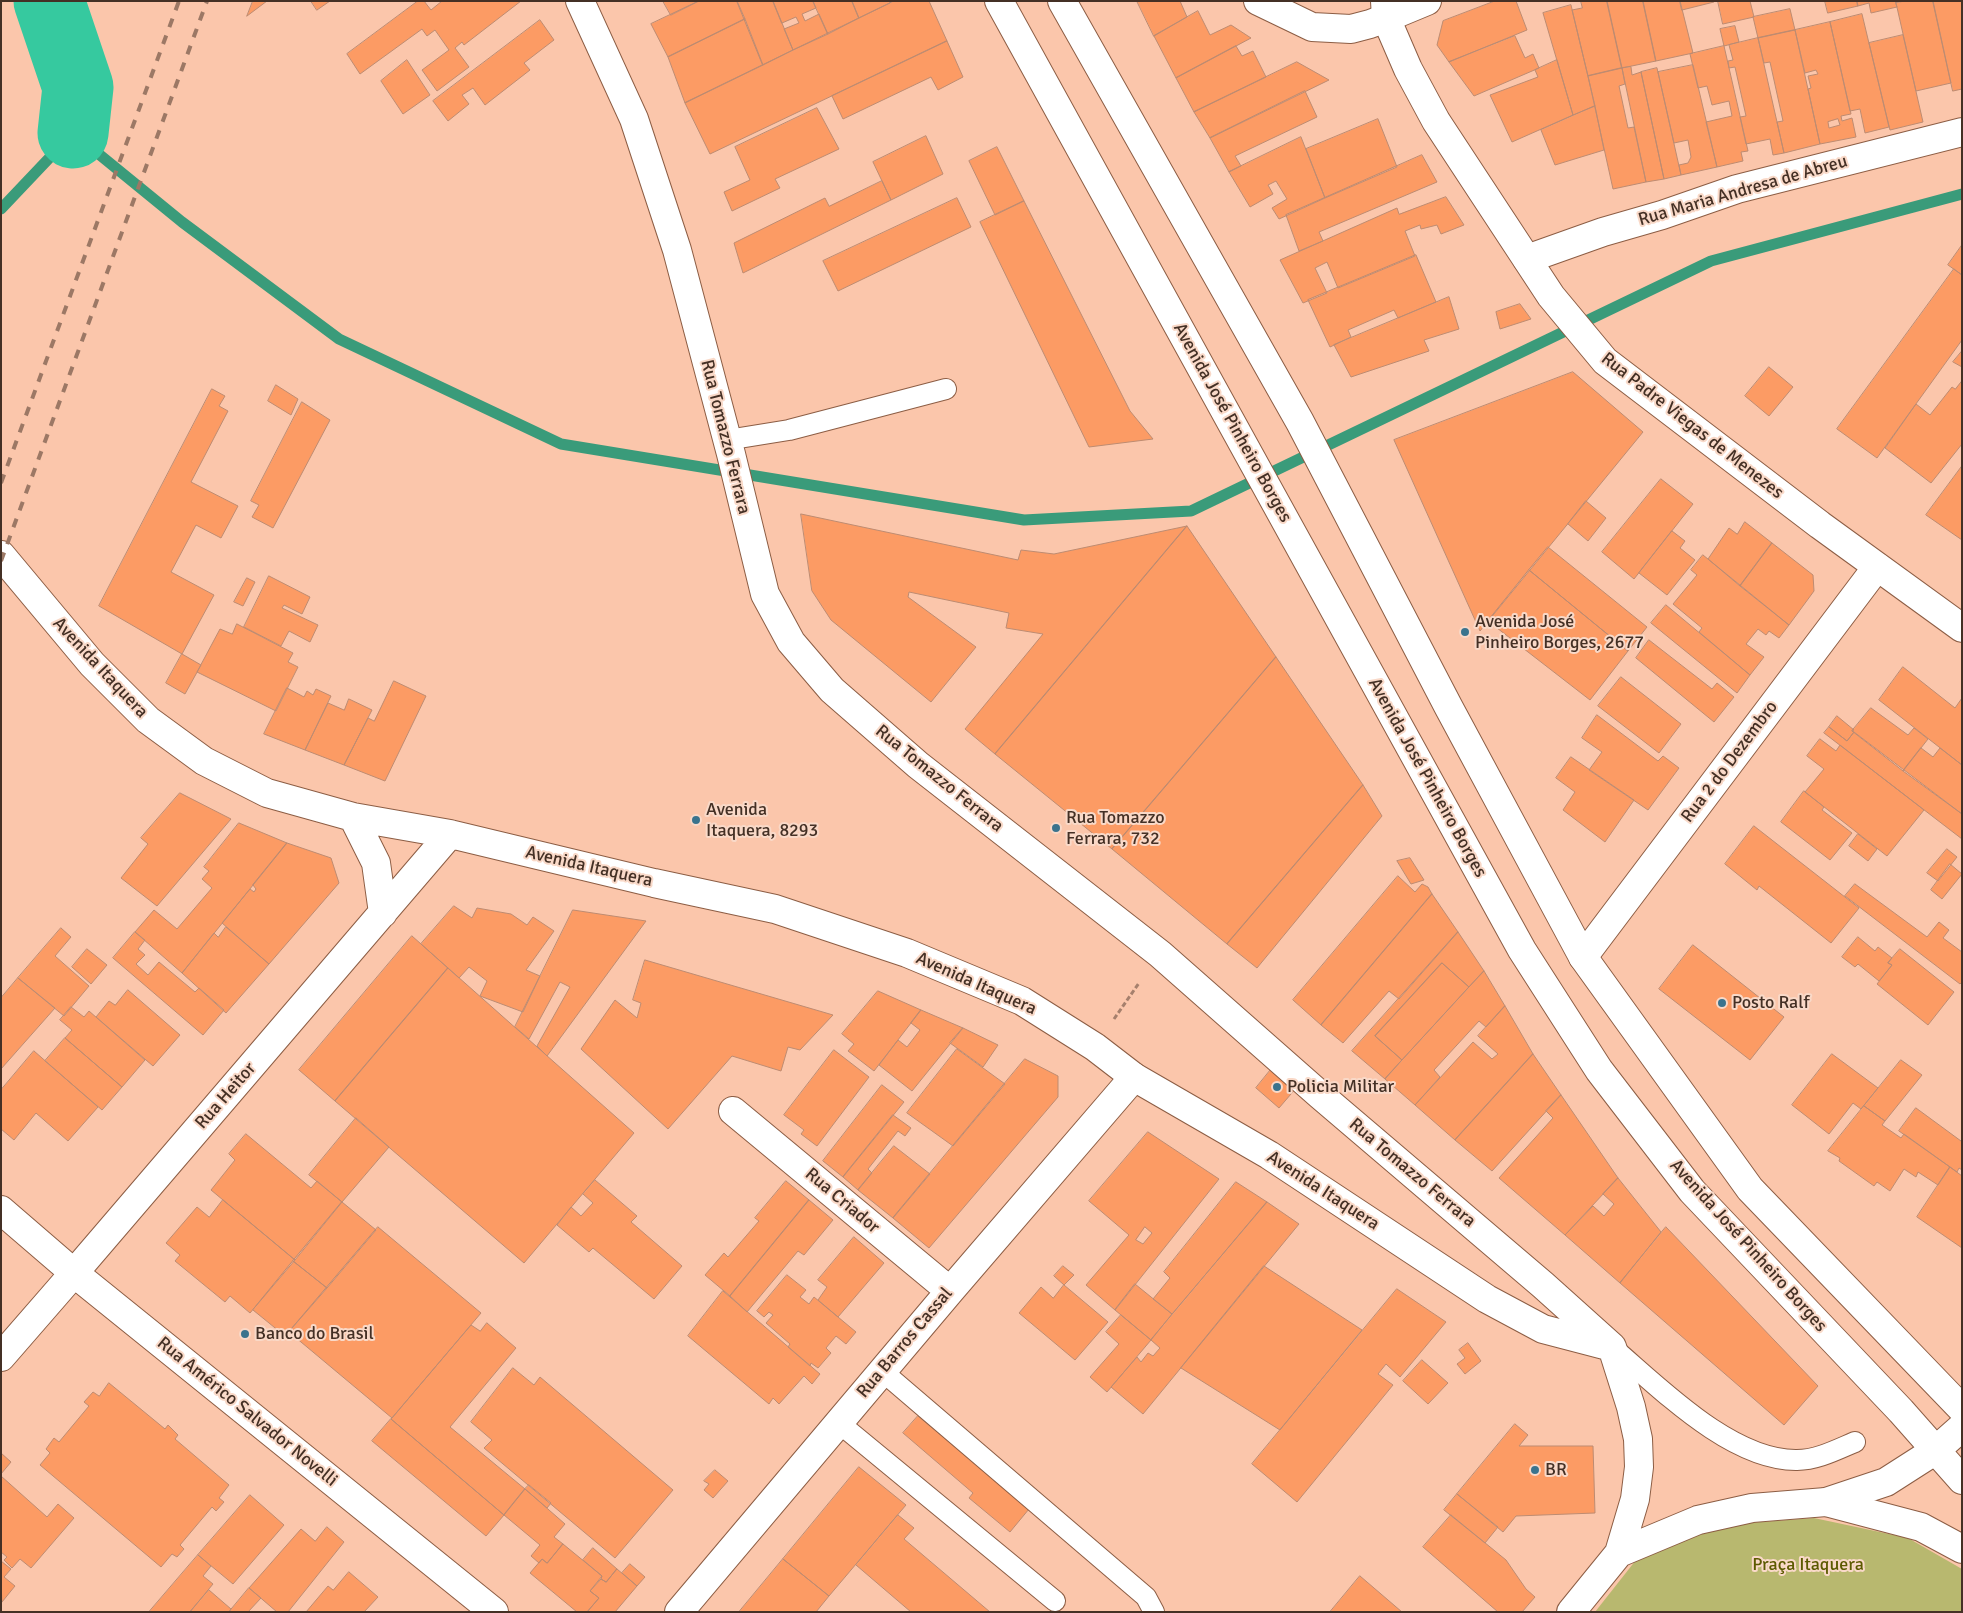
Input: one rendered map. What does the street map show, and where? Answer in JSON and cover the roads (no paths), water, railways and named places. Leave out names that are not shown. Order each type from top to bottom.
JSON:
[{"type":"main road","name":"Rua Tomazzo Ferrara","points":[[580,1],[634,119],[677,250],[765,594],[790,642],[832,690],[918,765],[1160,954],[1320,1095],[1543,1285],[1612,1347]]},
{"type":"main road","name":"Avenida José Pinheiro Borges","points":[[999,1],[1522,950],[1599,1070],[1692,1191],[1902,1410],[1962,1480]]},
{"type":"main road","points":[[1062,1],[1300,422],[1448,706],[1583,957],[1750,1189],[1962,1408]]},
{"type":"main road","points":[[1258,1],[1312,27],[1351,28],[1370,24],[1386,9],[1427,1]]},
{"type":"main road","name":"Rua Padre Viegas de Menezes","points":[[1386,9],[1408,69],[1436,121],[1551,296],[1605,361],[1717,448],[1962,628]]},
{"type":"main road","name":"Rua Maria Andresa de Abreu","points":[[1528,259],[1603,232],[1662,215],[1738,189],[1962,132]]},
{"type":"main road","name":"Avenida Itaquera","points":[[1,555],[92,664],[148,720],[204,762],[266,793],[353,816],[450,834],[784,912],[907,953],[1022,1001],[1095,1047],[1134,1077],[1270,1155],[1487,1299],[1543,1328],[1612,1347]]},
{"type":"main road","name":"Rua 2 do Dezembro","points":[[1583,957],[1877,567]]},
{"type":"main road","points":[[353,816],[376,863],[383,913]]},
{"type":"main road","name":"Rua Heitor","points":[[1,1357],[450,834]]},
{"type":"main road","name":"Rua Barros Cassal","points":[[679,1612],[950,1291],[1134,1077]]},
{"type":"main road","name":"Rua Criador","points":[[733,1110],[950,1291]]},
{"type":"main road","name":"Rua Américo Salvador Novelli","points":[[1,1210],[74,1272],[494,1612]]},
{"type":"main road","points":[[1571,1612],[1618,1553],[1635,1498],[1638,1439],[1631,1407],[1612,1347]]},
{"type":"main road","points":[[1618,1553],[1698,1520],[1752,1508],[1826,1502],[1886,1482],[1936,1450],[1962,1427]]},
{"type":"main road","points":[[1826,1502],[1921,1527],[1962,1549]]},
{"type":"lane","points":[[728,447],[946,390]]},
{"type":"lane","points":[[1612,1347],[1685,1409],[1736,1444],[1768,1456],[1797,1460],[1820,1457],[1855,1442]]},
{"type":"lane","points":[[882,1371],[1146,1597],[1154,1612]]},
{"type":"lane","points":[[839,1423],[1056,1601]]},
{"type":"waterway","points":[[49,1],[78,87],[73,133]]},
{"type":"waterway","points":[[1,209],[73,133],[182,222],[339,339],[561,444],[1024,520],[1191,511],[1711,261],[1962,194]]},
{"type":"railway","points":[[1,483],[179,1]]},
{"type":"railway","points":[[1,561],[207,1]]},
{"type":"place","name":"Avenida José Pinheiro Borges, 2677","points":[[1465,632]]},
{"type":"place","name":"Avenida Itaquera, 8293","points":[[696,820]]},
{"type":"place","name":"Rua Tomazzo Ferrara, 732","points":[[1056,828]]},
{"type":"place","name":"Posto Ralf","points":[[1722,1003]]},
{"type":"place","name":"Policia Militar","points":[[1277,1087]]},
{"type":"place","name":"Banco do Brasil","points":[[245,1334]]},
{"type":"place","name":"BR","points":[[1535,1470]]},
{"type":"park label","name":"Praça Itaquera","points":[[1808,1565]]}]
